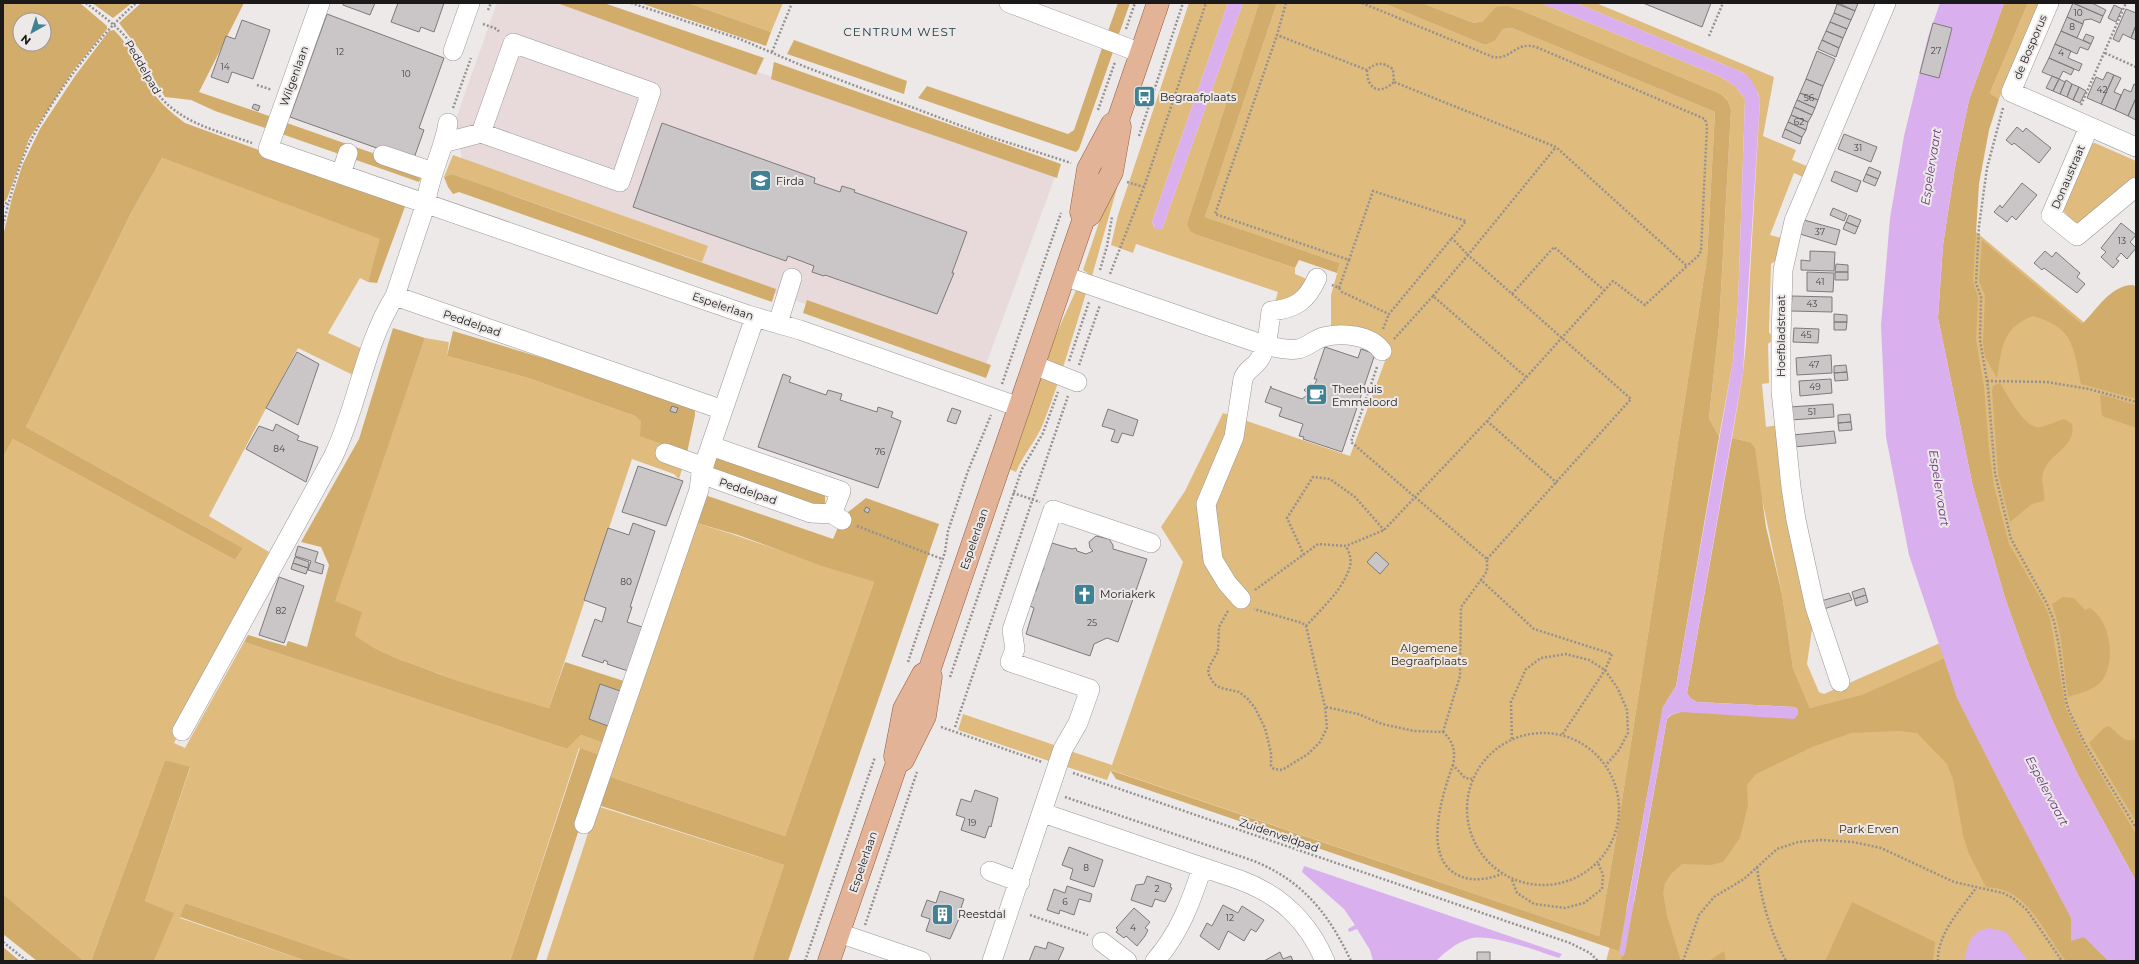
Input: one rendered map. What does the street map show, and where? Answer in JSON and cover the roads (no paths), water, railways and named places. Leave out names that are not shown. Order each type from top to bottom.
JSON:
[{"type":"main road","name":"Espelerlaan","points":[[829,961],[897,763],[895,756],[904,709],[923,674],[929,671],[1084,218],[1090,215],[1110,176],[1120,127],[1118,120],[1158,3]]},
{"type":"street","name":"Wilgenlaan","points":[[320,3],[268,148],[341,174]]},
{"type":"street","points":[[453,51],[470,3]]},
{"type":"street","points":[[1009,3],[1141,53]]},
{"type":"street","name":"Hoefbladstraat","points":[[1840,682],[1815,607],[1796,520],[1791,487],[1781,391],[1782,284],[1785,255],[1794,221],[1886,3]]},
{"type":"street","name":"de Bosporus","points":[[2049,3],[2008,96],[2089,127]]},
{"type":"street","points":[[443,144],[481,133],[620,182],[651,92],[513,43],[481,133]]},
{"type":"street","points":[[182,731],[333,457],[346,430],[383,315],[395,296],[426,203],[428,188],[443,144],[448,123]]},
{"type":"street","points":[[2089,127],[2136,147]]},
{"type":"street","name":"Donaustraat","points":[[2089,127],[2051,215],[2077,236],[2136,187]]},
{"type":"street","points":[[348,153],[341,174],[426,203]]},
{"type":"street","points":[[383,155],[433,172]]},
{"type":"street","name":"Espelerlaan","points":[[426,203],[1019,407]]},
{"type":"street","points":[[1064,276],[1264,345],[1297,349],[1324,337],[1344,335],[1369,340],[1378,344],[1382,351]]},
{"type":"street","points":[[778,323],[792,278]]},
{"type":"street","points":[[1241,599],[1227,584],[1213,560],[1206,504],[1234,437],[1244,377],[1247,371],[1258,361],[1269,331],[1271,311],[1291,308],[1300,304],[1307,296],[1317,278]]},
{"type":"street","name":"Peddelpad","points":[[395,296],[723,410]]},
{"type":"street","points":[[584,824],[699,490],[702,470],[755,317]]},
{"type":"street","points":[[1034,365],[1070,379]]},
{"type":"street","name":"Peddelpad","points":[[665,453],[702,470],[811,513],[837,517],[841,490],[711,446]]},
{"type":"street","points":[[992,961],[1020,882],[1063,749],[1078,723],[1090,689],[1010,662],[1015,649],[1012,630],[1053,510],[1151,543]]},
{"type":"street","points":[[1043,813],[1255,886],[1282,902],[1299,918],[1326,961]]},
{"type":"street","points":[[1155,961],[1170,942],[1182,920],[1202,868]]},
{"type":"street","points":[[990,871],[1020,882]]},
{"type":"street","points":[[839,933],[921,961]]},
{"type":"street","points":[[1097,939],[1127,961]]},
{"type":"water","points":[[1228,3],[1243,3],[1162,229],[1156,230],[1152,222]]},
{"type":"water","points":[[1541,3],[1576,3],[1744,73],[1754,85],[1760,100],[1743,372],[1687,693],[1690,698],[1697,702],[1795,707],[1798,709],[1798,715],[1794,719],[1681,712],[1670,715],[1667,719],[1624,956],[1619,954],[1661,716],[1663,707],[1676,686],[1733,361],[1738,304],[1745,99],[1735,86],[1721,77]]},
{"type":"water","name":"Espelervaart","points":[[1940,3],[2004,3],[1969,100],[1955,167],[1943,245],[1938,318],[1973,487],[2005,598],[2027,660],[2053,722],[2078,775],[2136,881],[2136,961],[2109,961],[2084,937],[2071,941],[2071,918],[1957,698],[1909,555],[1886,437],[1881,325],[1890,218],[1904,136],[1928,37]]},
{"type":"water","points":[[1304,866],[1562,954],[1559,958],[1501,940],[1478,938],[1469,939],[1455,945],[1436,961],[1373,961],[1370,950],[1357,929],[1349,932],[1348,929],[1355,925],[1344,909],[1302,872]]},
{"type":"water","points":[[1989,928],[2006,932],[2028,961],[1964,961],[1969,944],[1974,935],[1977,932]]},
{"type":"place","name":"Begraafplaats","points":[[1145,97]]},
{"type":"place","name":"Firda","points":[[760,181]]},
{"type":"place","name":"Theehuis Emmeloord","points":[[1316,395]]},
{"type":"place","name":"Moriakerk","points":[[1084,594]]},
{"type":"place","name":"Reestdal","points":[[942,914]]},
{"type":"district","name":"CENTRUM WEST","points":[[900,32]]},
{"type":"park label","name":"Algemene Begraafplaats","points":[[1429,654]]},
{"type":"park label","name":"Park Erven","points":[[1869,829]]}]
